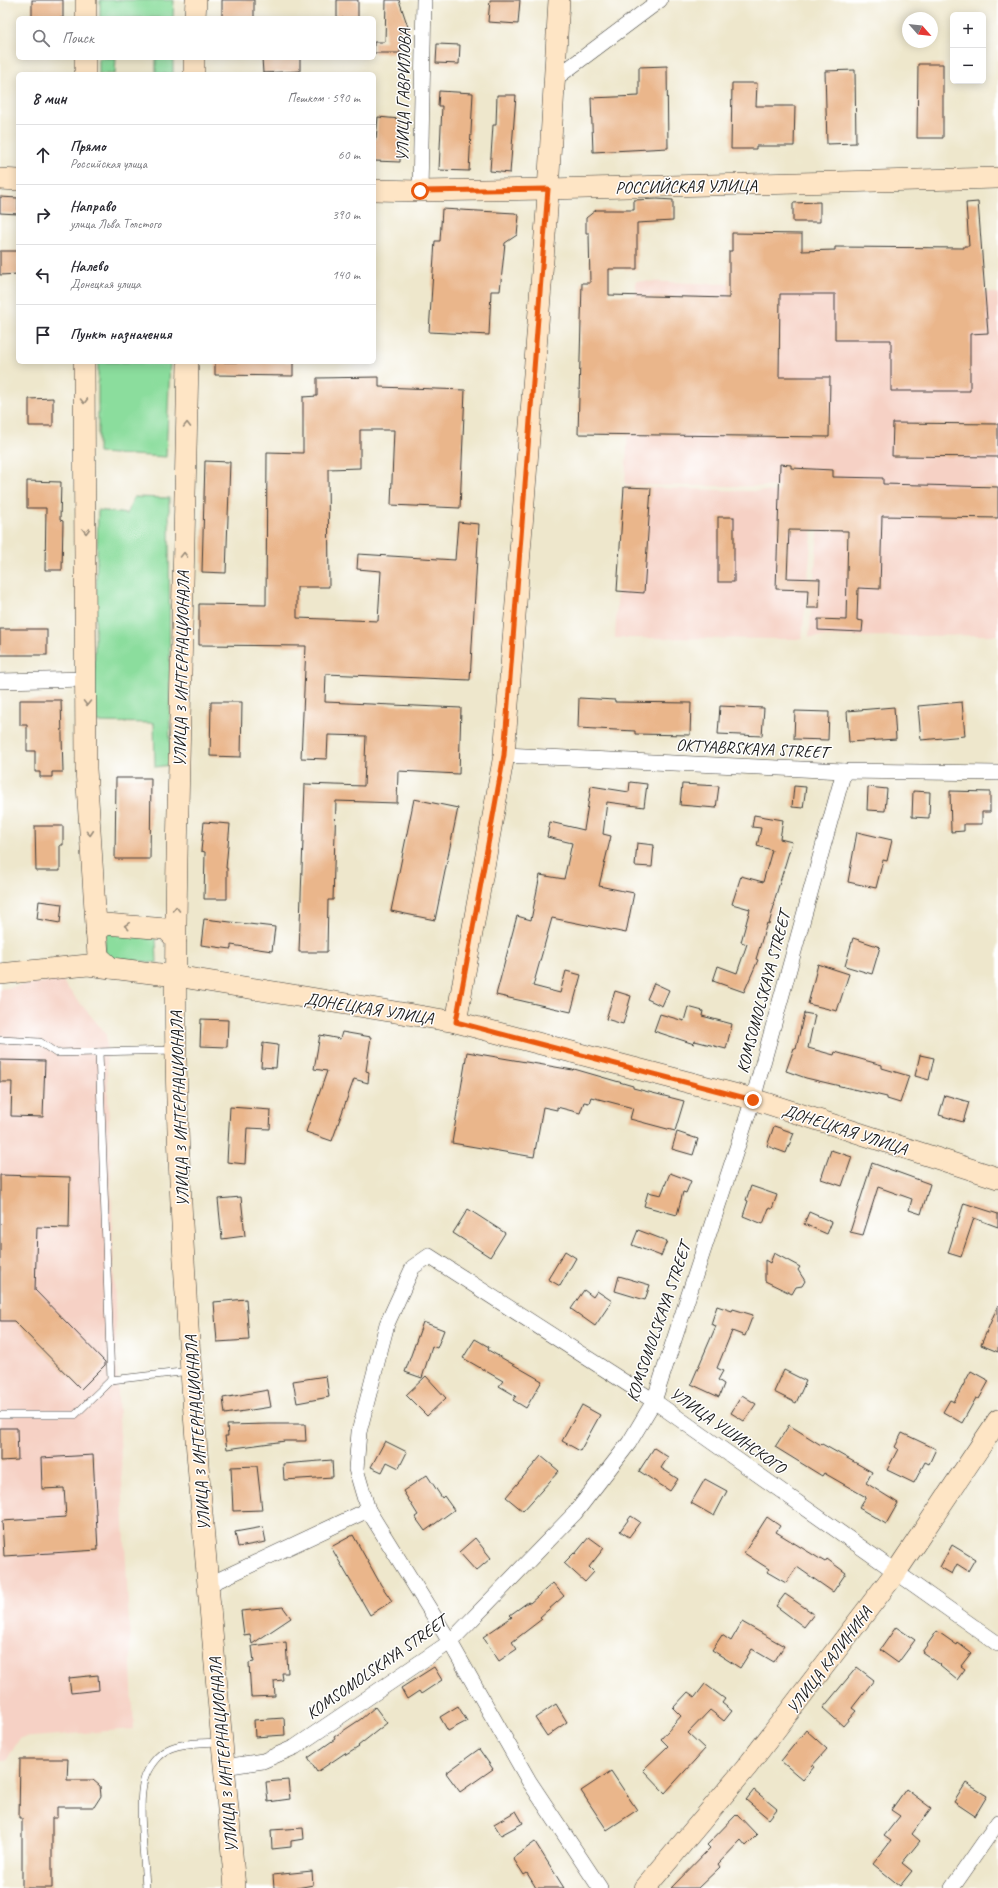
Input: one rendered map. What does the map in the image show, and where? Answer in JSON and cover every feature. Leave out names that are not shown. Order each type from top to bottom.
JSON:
[{"type":"main road","points":[[86,0],[86,16]]},
{"type":"main road","points":[[195,16],[196,0]]},
{"type":"main road","points":[[456,1022],[504,755],[548,189],[556,78],[559,0]]},
{"type":"main road","points":[[84,72],[85,60]]},
{"type":"main road","points":[[194,60],[194,72]]},
{"type":"main road","name":"РОССИЙСКАЯ УЛИЦА","points":[[376,190],[420,191],[548,189],[998,178]]},
{"type":"main road","points":[[0,179],[16,180]]},
{"type":"main road","points":[[84,364],[87,679],[86,769],[99,963]]},
{"type":"main road","name":"УЛИЦА 3 ИНТЕРНАЦИОНАЛА","points":[[188,364],[176,939],[176,1050],[182,1220],[192,1371],[208,1585],[235,1888]]},
{"type":"main road","points":[[96,932],[106,924],[166,929],[176,939]]},
{"type":"main road","points":[[0,974],[99,963],[176,976]]},
{"type":"main road","name":"ДОНЕЦКАЯ УЛИЦА","points":[[176,976],[456,1022],[753,1100],[998,1178]]},
{"type":"main road","name":"УЛИЦА КАЛИНИНА","points":[[645,1888],[746,1768],[896,1572],[998,1420]]},
{"type":"street","name":"УЛИЦА ГАВРИЛОВА","points":[[420,191],[424,0]]},
{"type":"street","points":[[556,78],[660,0]]},
{"type":"street","points":[[0,681],[87,679]]},
{"type":"street","name":"OKTYABRSKAYA STREET","points":[[504,755],[844,772],[998,773]]},
{"type":"street","name":"KOMSOMOLSKAYA STREET","points":[[224,1767],[263,1761],[295,1747],[450,1642],[575,1513],[629,1443],[654,1401],[753,1100],[844,772]]},
{"type":"street","name":"УЛИЦА УШИНСКОГО","points":[[368,1510],[356,1469],[359,1432],[369,1390],[390,1317],[413,1267],[429,1256],[654,1401],[998,1644]]},
{"type":"street","points":[[208,1585],[368,1510],[450,1642],[530,1781],[600,1888]]},
{"type":"street","points":[[952,1888],[998,1822]]},
{"type":"lane","points":[[0,1040],[40,1042],[56,1053],[176,1050]]},
{"type":"lane","points":[[99,1052],[111,1380]]},
{"type":"lane","points":[[0,1415],[75,1414],[111,1380],[192,1371]]},
{"type":"lane","points":[[146,1888],[141,1803],[144,1781],[149,1768],[159,1755],[170,1748],[186,1744],[222,1742]]},
{"type":"shaded area","points":[[636,281],[998,293],[998,635],[809,637],[822,487],[625,485]]},
{"type":"shaded area","points":[[624,487],[816,493],[802,639],[615,638]]},
{"type":"shaded area","points":[[60,979],[106,1034],[118,1396],[134,1729],[20,1738],[6,1761],[0,1761],[0,989]]},
{"type":"green space","points":[[100,0],[174,0],[173,16],[100,16]]},
{"type":"green space","points":[[99,60],[116,60],[115,72],[99,72]]},
{"type":"green space","points":[[156,60],[173,60],[173,72],[156,72]]},
{"type":"green space","points":[[98,364],[170,364],[166,457],[98,453]]},
{"type":"green space","points":[[134,497],[169,498],[170,765],[155,767],[154,723],[93,722],[98,510],[127,514]]},
{"type":"green space","points":[[105,932],[156,938],[157,963],[105,957]]},
{"type":"building","points":[[32,0],[63,0],[63,16],[32,16]]},
{"type":"building","points":[[222,0],[254,0],[254,16],[222,16]]},
{"type":"building","points":[[337,0],[358,0],[358,16],[337,16]]},
{"type":"building","points":[[386,0],[399,0],[409,30],[400,30],[400,53],[376,53],[376,42],[385,42]]},
{"type":"building","points":[[490,0],[520,0],[518,24],[488,22]]},
{"type":"building","points":[[437,44],[460,45],[459,64],[436,63]]},
{"type":"building","points":[[262,60],[300,60],[300,71],[263,72]]},
{"type":"building","points":[[918,64],[943,64],[943,138],[917,138]]},
{"type":"building","points":[[667,66],[668,148],[593,152],[591,98],[639,96],[639,67]]},
{"type":"building","points":[[855,70],[856,143],[827,144],[825,71]]},
{"type":"building","points":[[732,83],[757,83],[756,106],[795,106],[794,146],[756,146],[756,149],[731,149]]},
{"type":"building","points":[[439,91],[473,93],[469,171],[439,170],[442,106],[438,106]]},
{"type":"building","points":[[497,95],[516,95],[510,173],[490,171],[493,125],[496,125]]},
{"type":"building","points":[[378,117],[400,119],[398,139],[400,140],[400,162],[376,161]]},
{"type":"building","points":[[0,197],[16,198],[16,214],[0,213]]},
{"type":"building","points":[[634,200],[673,200],[673,221],[637,223],[637,269],[609,269],[609,295],[729,298],[729,251],[732,251],[732,233],[802,234],[802,251],[835,250],[835,247],[964,248],[964,246],[969,246],[966,203],[978,202],[988,333],[970,334],[970,391],[891,391],[891,340],[835,340],[835,294],[780,294],[779,377],[830,377],[829,437],[578,434],[582,283],[590,283],[589,233],[586,233],[586,218],[596,210],[634,210]]},
{"type":"building","points":[[820,202],[820,222],[793,222],[793,203]]},
{"type":"building","points":[[442,209],[515,213],[519,216],[517,235],[505,243],[500,291],[491,291],[489,335],[429,332],[435,241],[440,241]]},
{"type":"building","points":[[0,251],[16,251],[16,274],[0,275]]},
{"type":"building","points":[[215,364],[293,364],[293,376],[215,375]]},
{"type":"building","points":[[379,377],[379,387],[465,390],[460,508],[391,505],[394,430],[360,430],[360,468],[328,469],[329,587],[297,587],[297,618],[378,621],[381,571],[357,569],[358,554],[455,560],[458,522],[479,524],[470,680],[326,674],[325,702],[461,708],[459,774],[398,771],[397,803],[336,801],[333,900],[328,900],[327,952],[299,952],[305,784],[364,786],[366,736],[328,735],[327,759],[301,758],[306,646],[199,645],[199,604],[266,605],[267,452],[303,453],[303,397],[317,396],[317,378]]},
{"type":"building","points":[[53,398],[53,426],[29,426],[29,399]]},
{"type":"building","points":[[893,423],[998,424],[998,457],[892,456]]},
{"type":"building","points":[[205,461],[230,462],[226,573],[202,572]]},
{"type":"building","points":[[780,464],[791,465],[791,468],[833,470],[833,477],[883,478],[883,484],[998,487],[998,518],[882,516],[880,589],[858,588],[857,620],[863,621],[862,632],[818,630],[818,619],[846,620],[848,531],[789,530],[787,578],[820,579],[819,608],[807,608],[808,590],[776,589]]},
{"type":"building","points":[[27,481],[61,482],[60,520],[63,521],[62,570],[45,570],[46,508],[27,508]]},
{"type":"building","points":[[624,487],[651,488],[644,593],[617,591]]},
{"type":"building","points":[[718,517],[734,517],[734,582],[718,582]]},
{"type":"building","points":[[0,629],[47,629],[47,655],[0,655]]},
{"type":"building","points":[[579,698],[615,700],[615,702],[691,703],[690,735],[635,734],[635,731],[578,728]]},
{"type":"building","points":[[20,700],[61,700],[63,772],[52,772],[52,777],[40,777],[40,772],[35,772],[35,751],[27,751],[27,725],[20,725]]},
{"type":"building","points":[[211,702],[242,702],[241,757],[210,756]]},
{"type":"building","points":[[962,702],[965,736],[921,740],[918,706]]},
{"type":"building","points":[[720,706],[764,708],[762,736],[718,734]]},
{"type":"building","points":[[894,707],[896,739],[849,742],[847,711]]},
{"type":"building","points":[[795,711],[829,712],[828,740],[794,739]]},
{"type":"building","points":[[116,778],[151,778],[150,859],[115,859]]},
{"type":"building","points":[[630,782],[647,784],[644,807],[607,802],[603,834],[611,836],[599,886],[634,893],[626,933],[552,918],[533,986],[560,993],[566,971],[581,975],[571,1012],[496,995],[517,916],[531,920],[540,875],[564,879],[572,843],[547,837],[550,822],[584,830],[591,786],[629,792]]},
{"type":"building","points":[[682,784],[719,786],[716,808],[680,805]]},
{"type":"building","points":[[794,786],[806,787],[803,808],[792,807]]},
{"type":"building","points":[[868,787],[887,789],[885,811],[867,810]]},
{"type":"building","points":[[913,791],[930,792],[929,818],[912,817]]},
{"type":"building","points":[[950,791],[990,792],[990,812],[982,812],[982,824],[964,824],[964,831],[951,832]]},
{"type":"building","points":[[414,799],[458,808],[435,920],[391,911]]},
{"type":"building","points":[[754,815],[783,820],[780,839],[792,842],[773,905],[769,924],[767,923],[756,959],[758,960],[744,992],[713,981],[718,966],[737,973],[747,944],[741,942],[750,909],[732,904],[741,876],[763,882],[772,850],[757,846],[761,828],[752,827]]},
{"type":"building","points":[[204,822],[230,824],[226,868],[227,899],[204,899],[205,852],[201,851]]},
{"type":"building","points":[[35,826],[63,826],[63,845],[60,845],[60,871],[36,871]]},
{"type":"building","points":[[857,832],[892,840],[887,861],[883,860],[876,888],[848,882]]},
{"type":"building","points":[[637,843],[654,845],[652,867],[635,866]]},
{"type":"building","points":[[39,901],[62,904],[60,923],[37,919]]},
{"type":"building","points":[[204,919],[275,927],[272,951],[231,945],[231,949],[201,945]]},
{"type":"building","points":[[853,938],[880,947],[872,974],[845,966]]},
{"type":"building","points":[[818,964],[849,974],[837,1011],[808,1004]]},
{"type":"building","points":[[654,983],[669,990],[662,1006],[647,999]]},
{"type":"building","points":[[615,991],[631,996],[623,1024],[606,1019]]},
{"type":"building","points":[[688,1007],[703,1011],[702,1016],[732,1024],[726,1049],[695,1041],[694,1044],[654,1031],[660,1014],[684,1021]]},
{"type":"building","points":[[804,1013],[815,1015],[808,1048],[834,1055],[835,1052],[882,1065],[882,1068],[909,1076],[900,1103],[887,1099],[887,1097],[806,1078],[786,1071],[794,1048],[796,1049]]},
{"type":"building","points":[[201,1019],[228,1020],[227,1047],[200,1046]]},
{"type":"building","points":[[342,1032],[371,1037],[366,1071],[369,1072],[368,1083],[354,1079],[332,1141],[306,1132],[327,1071],[314,1069],[320,1035],[340,1039]]},
{"type":"building","points":[[263,1043],[278,1045],[276,1068],[261,1067]]},
{"type":"building","points":[[467,1052],[574,1069],[633,1086],[633,1088],[684,1101],[675,1131],[630,1119],[633,1108],[591,1097],[589,1103],[584,1102],[580,1113],[557,1107],[557,1110],[543,1107],[534,1157],[452,1143]]},
{"type":"building","points":[[920,1055],[934,1058],[929,1080],[915,1076]]},
{"type":"building","points":[[0,1060],[45,1061],[43,1117],[11,1116],[12,1082],[0,1082]]},
{"type":"building","points":[[945,1095],[969,1102],[963,1122],[939,1115]]},
{"type":"building","points":[[230,1107],[271,1110],[270,1129],[247,1128],[245,1164],[227,1162]]},
{"type":"building","points":[[774,1126],[794,1133],[786,1153],[767,1146]]},
{"type":"building","points":[[677,1132],[698,1139],[693,1155],[672,1149]]},
{"type":"building","points":[[831,1150],[852,1157],[842,1186],[821,1179]]},
{"type":"building","points":[[872,1163],[930,1184],[921,1214],[909,1210],[912,1199],[878,1187],[863,1235],[850,1232]]},
{"type":"building","points":[[670,1173],[691,1181],[686,1193],[683,1192],[677,1215],[644,1206],[648,1192],[661,1195]]},
{"type":"building","points":[[0,1175],[70,1177],[69,1228],[37,1227],[35,1290],[105,1362],[105,1365],[81,1389],[14,1321],[0,1321]]},
{"type":"building","points":[[751,1186],[777,1195],[772,1209],[769,1208],[763,1224],[743,1216],[748,1201],[746,1200]]},
{"type":"building","points":[[241,1197],[245,1236],[222,1239],[218,1199]]},
{"type":"building","points":[[964,1203],[998,1214],[998,1227],[974,1218],[961,1257],[948,1253]]},
{"type":"building","points":[[468,1209],[505,1233],[490,1257],[453,1233]]},
{"type":"building","points":[[809,1212],[832,1222],[827,1234],[804,1224]]},
{"type":"building","points":[[638,1230],[667,1241],[661,1256],[632,1245]]},
{"type":"building","points":[[565,1251],[576,1258],[560,1286],[548,1279]]},
{"type":"building","points":[[774,1253],[800,1267],[798,1270],[805,1281],[802,1286],[796,1287],[792,1294],[765,1281],[765,1260],[770,1263]]},
{"type":"building","points":[[619,1276],[650,1285],[645,1300],[615,1291]]},
{"type":"building","points":[[584,1290],[593,1297],[597,1291],[612,1301],[595,1326],[571,1309]]},
{"type":"building","points":[[246,1299],[249,1340],[217,1342],[214,1302]]},
{"type":"building","points":[[998,1305],[998,1352],[981,1345]]},
{"type":"building","points":[[717,1306],[732,1311],[733,1309],[753,1315],[745,1336],[732,1331],[717,1368],[723,1371],[718,1380],[724,1384],[719,1397],[691,1384],[716,1326],[711,1324]]},
{"type":"building","points":[[423,1322],[444,1330],[437,1348],[432,1346],[422,1378],[405,1372]]},
{"type":"building","points":[[475,1339],[489,1347],[488,1350],[542,1381],[526,1408],[513,1400],[516,1396],[499,1386],[503,1381],[463,1358]]},
{"type":"building","points":[[784,1370],[806,1381],[796,1403],[774,1392]]},
{"type":"building","points":[[971,1371],[989,1381],[979,1399],[976,1398],[962,1423],[943,1412],[950,1400],[954,1402]]},
{"type":"building","points":[[326,1376],[329,1397],[297,1403],[293,1381]]},
{"type":"building","points":[[426,1376],[446,1398],[427,1416],[406,1395]]},
{"type":"building","points":[[268,1390],[271,1407],[225,1414],[223,1398]]},
{"type":"building","points":[[742,1395],[756,1404],[744,1421],[731,1413]]},
{"type":"building","points":[[582,1405],[600,1415],[580,1451],[562,1441]]},
{"type":"building","points":[[305,1424],[306,1441],[285,1441],[227,1449],[225,1436],[228,1436],[227,1425]]},
{"type":"building","points":[[789,1425],[821,1445],[822,1444],[872,1472],[866,1483],[898,1503],[886,1524],[859,1508],[866,1497],[824,1473],[822,1476],[775,1447]]},
{"type":"building","points":[[0,1428],[17,1428],[18,1460],[0,1461]]},
{"type":"building","points":[[902,1433],[936,1449],[929,1464],[925,1462],[914,1483],[887,1470],[898,1449],[895,1447]]},
{"type":"building","points":[[385,1441],[407,1452],[399,1468],[387,1462],[382,1472],[371,1467]]},
{"type":"building","points":[[654,1448],[668,1457],[661,1468],[678,1479],[670,1491],[639,1471]]},
{"type":"building","points":[[93,1455],[98,1550],[4,1556],[2,1521],[66,1517],[64,1488],[42,1489],[41,1458]]},
{"type":"building","points":[[541,1456],[559,1471],[523,1511],[506,1497]]},
{"type":"building","points":[[332,1460],[333,1477],[284,1480],[283,1464]]},
{"type":"building","points":[[257,1466],[262,1510],[233,1511],[231,1467]]},
{"type":"building","points":[[427,1475],[442,1498],[444,1496],[454,1510],[425,1531],[415,1517],[418,1515],[403,1491]]},
{"type":"building","points":[[705,1479],[727,1491],[714,1516],[691,1503]]},
{"type":"building","points":[[631,1516],[640,1522],[629,1537],[620,1531]]},
{"type":"building","points":[[767,1517],[780,1526],[776,1532],[825,1562],[827,1559],[846,1573],[833,1592],[797,1567],[786,1583],[767,1572],[769,1569],[744,1553]]},
{"type":"building","points":[[263,1527],[266,1542],[238,1547],[235,1532]]},
{"type":"building","points":[[353,1535],[381,1585],[392,1601],[370,1615],[331,1547]]},
{"type":"building","points":[[589,1537],[604,1548],[589,1567],[594,1572],[585,1582],[564,1563],[574,1553],[575,1554]]},
{"type":"building","points":[[475,1538],[491,1558],[476,1571],[459,1552]]},
{"type":"building","points":[[952,1545],[975,1559],[968,1571],[957,1564],[952,1574],[940,1567]]},
{"type":"building","points":[[553,1583],[564,1596],[540,1617],[542,1619],[512,1642],[517,1649],[499,1661],[483,1637],[512,1617],[510,1615],[528,1602],[530,1603]]},
{"type":"building","points":[[785,1594],[814,1614],[804,1627],[776,1606]]},
{"type":"building","points":[[283,1607],[291,1618],[252,1644],[250,1634],[244,1635],[241,1611]]},
{"type":"building","points":[[742,1622],[784,1646],[774,1662],[752,1649],[740,1668],[712,1650],[722,1635],[731,1641]]},
{"type":"building","points":[[896,1627],[915,1640],[898,1663],[880,1650]]},
{"type":"building","points":[[937,1631],[957,1645],[958,1643],[971,1653],[961,1666],[965,1669],[957,1680],[940,1666],[941,1665],[922,1652]]},
{"type":"building","points":[[286,1642],[288,1673],[282,1673],[283,1680],[274,1681],[275,1696],[251,1697],[249,1663],[254,1662],[252,1646]]},
{"type":"building","points":[[434,1667],[442,1680],[421,1694],[419,1691],[407,1699],[401,1688]]},
{"type":"building","points":[[857,1667],[874,1680],[852,1708],[856,1711],[843,1726],[823,1708]]},
{"type":"building","points":[[98,1675],[99,1690],[71,1693],[69,1678]]},
{"type":"building","points":[[705,1684],[725,1699],[722,1703],[732,1711],[724,1721],[710,1710],[688,1733],[705,1749],[665,1793],[643,1770],[668,1746],[661,1739],[681,1716],[673,1708],[688,1692],[695,1697]]},
{"type":"building","points":[[556,1704],[567,1722],[547,1736],[535,1718]]},
{"type":"building","points":[[458,1706],[467,1721],[448,1731],[440,1717]]},
{"type":"building","points":[[375,1707],[387,1723],[358,1746],[359,1747],[346,1755],[345,1753],[317,1772],[308,1758],[335,1739],[334,1737],[361,1719]]},
{"type":"building","points":[[284,1718],[285,1735],[255,1737],[254,1720]]},
{"type":"building","points":[[806,1730],[827,1749],[812,1766],[814,1767],[803,1780],[781,1761]]},
{"type":"building","points":[[479,1749],[493,1769],[460,1792],[446,1773]]},
{"type":"building","points":[[20,1759],[68,1759],[67,1780],[93,1780],[100,1786],[101,1796],[94,1807],[57,1807],[57,1818],[52,1818],[52,1888],[22,1888],[22,1818],[19,1818]]},
{"type":"building","points":[[611,1771],[637,1810],[607,1830],[581,1791]]},
{"type":"building","points":[[288,1780],[290,1799],[268,1802],[266,1782]]},
{"type":"building","points":[[966,1783],[987,1796],[975,1816],[954,1802]]},
{"type":"building","points":[[906,1789],[931,1808],[912,1834],[920,1841],[902,1863],[912,1871],[900,1886],[873,1864],[891,1841],[884,1836],[900,1816],[891,1810]]},
{"type":"building","points":[[754,1790],[777,1809],[769,1819],[746,1800]]},
{"type":"building","points":[[516,1811],[523,1823],[501,1835],[494,1824]]},
{"type":"building","points":[[737,1814],[757,1835],[746,1846],[741,1840],[718,1864],[720,1867],[698,1888],[671,1888],[710,1848],[707,1845]]},
{"type":"building","points":[[303,1828],[304,1839],[291,1841],[291,1847],[272,1849],[271,1830]]},
{"type":"building","points":[[535,1842],[564,1888],[536,1888],[527,1873],[524,1875],[513,1858]]},
{"type":"building","points":[[312,1871],[313,1885],[297,1888],[274,1888],[273,1875]]},
{"type":"route","points":[[420,191],[548,189],[504,755],[456,1022],[753,1100]]}]
